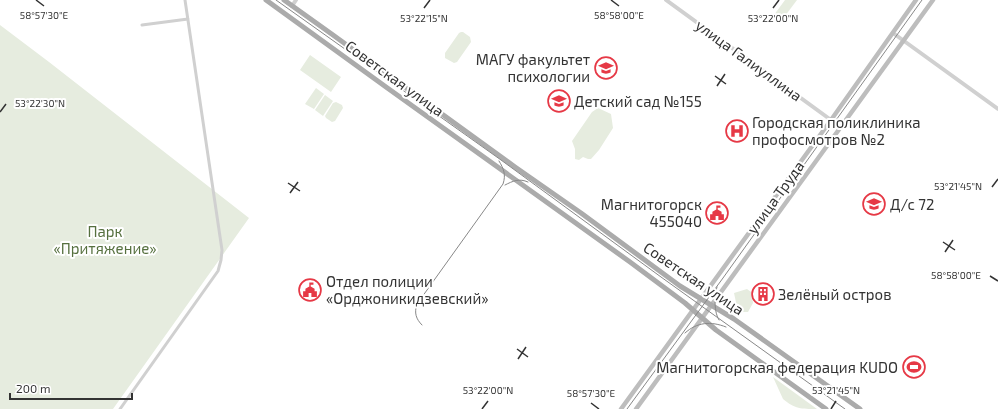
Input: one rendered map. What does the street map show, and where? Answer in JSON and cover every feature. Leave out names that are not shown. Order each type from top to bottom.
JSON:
[{"type":"main road","name":"Советская улица","points":[[266,0],[630,262],[723,335],[826,409]]},
{"type":"main road","name":"Советская улица","points":[[284,0],[581,213],[680,286],[739,323],[860,409]]},
{"type":"main road","name":"улица Труда","points":[[621,409],[831,120],[916,0]]},
{"type":"main road","name":"улица Труда","points":[[636,409],[933,0]]},
{"type":"main road","points":[[286,14],[292,6]]},
{"type":"main road","points":[[509,176],[515,167]]},
{"type":"street","points":[[120,409],[218,271],[221,260],[222,250],[185,0]]},
{"type":"street","points":[[292,6],[296,0]]},
{"type":"street","name":"улица Галиуллина","points":[[666,0],[831,120]]},
{"type":"street","points":[[142,25],[188,19]]},
{"type":"street","points":[[893,33],[998,109]]},
{"type":"green space","points":[[785,0],[797,0],[779,24],[771,19]]},
{"type":"green space","name":"Парк «Притяжение»","points":[[0,25],[249,218],[113,409],[0,409]]},
{"type":"green space","points":[[461,32],[470,37],[471,42],[457,62],[454,63],[445,58],[445,53]]},
{"type":"green space","points":[[310,55],[341,77],[331,92],[300,70]]},
{"type":"green space","points":[[316,88],[324,94],[314,109],[305,104]]},
{"type":"green space","points":[[325,95],[333,101],[323,116],[315,110]]},
{"type":"green space","points":[[336,102],[342,105],[343,108],[335,121],[332,122],[325,116],[333,103]]},
{"type":"green space","points":[[598,108],[611,114],[613,128],[599,150],[591,159],[583,157],[579,160],[575,159],[575,149],[572,141],[592,112]]},
{"type":"green space","points":[[747,289],[751,292],[753,303],[748,312],[738,312],[734,293]]},
{"type":"green space","points":[[773,377],[817,409],[798,408],[791,405],[783,399]]},
{"type":"tram line","points":[[276,0],[501,160],[845,409]]},
{"type":"tram line","points":[[627,409],[723,278],[922,0]]},
{"type":"tram line","points":[[422,325],[416,316],[417,304],[503,184],[504,172],[499,161]]},
{"type":"tram line","points":[[505,185],[519,180],[528,182]]},
{"type":"tram line","points":[[717,287],[715,304],[716,313],[719,320]]},
{"type":"tram line","points":[[685,333],[694,327],[710,323],[726,327]]},
{"type":"place","name":"МАГУ факультет психологии","points":[[606,68]]},
{"type":"place","name":"Детский сад №155","points":[[559,101]]},
{"type":"place","name":"Городская поликлиника профосмотров №2","points":[[737,131]]},
{"type":"place","name":"Д/с 72","points":[[874,204]]},
{"type":"place","name":"Магнитогорск 455040","points":[[717,213]]},
{"type":"place","name":"Отдел полиции «Орджоникидзевский»","points":[[310,290]]},
{"type":"place","name":"Зелёный остров","points":[[763,294]]},
{"type":"place","name":"Магнитогорская федерация KUDO","points":[[914,367]]}]
